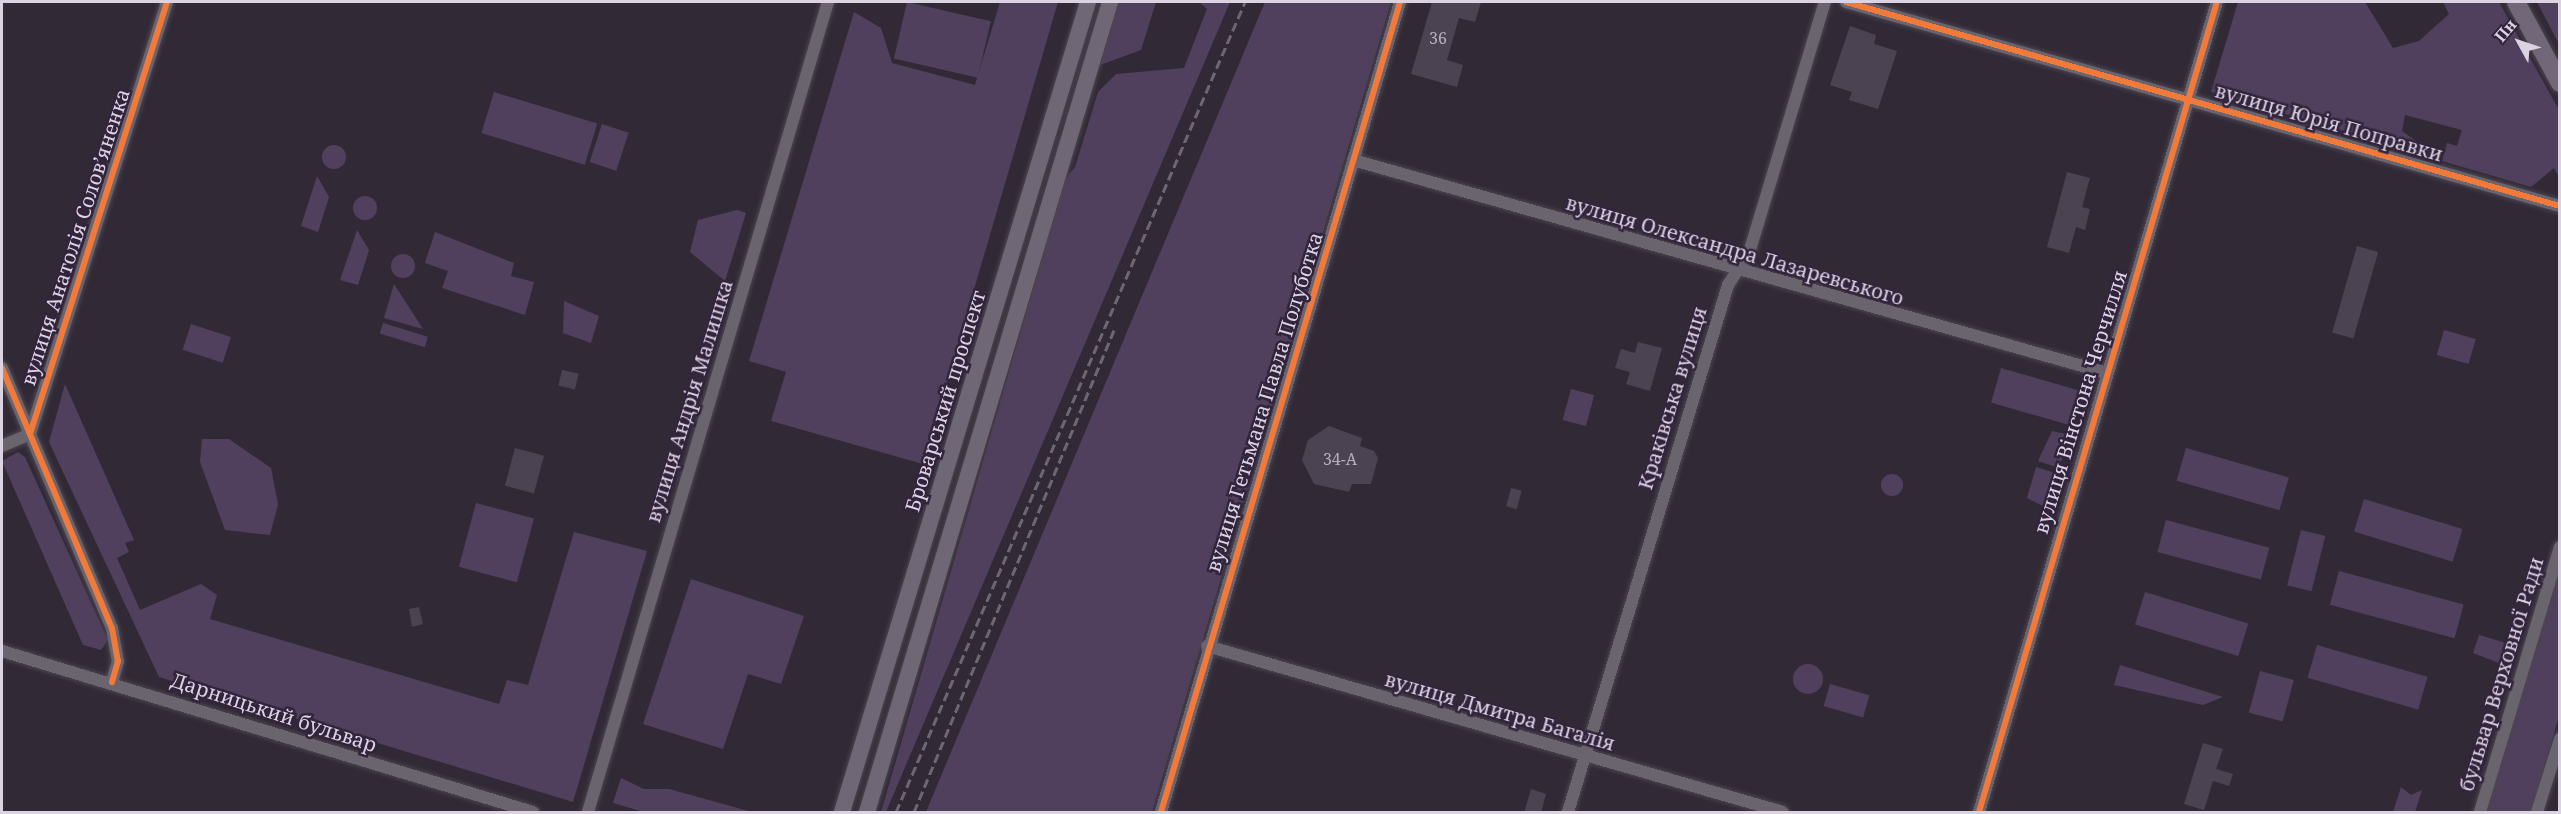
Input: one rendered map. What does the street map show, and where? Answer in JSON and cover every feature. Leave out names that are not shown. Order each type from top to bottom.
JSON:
[{"type":"highway","points":[[2516,2],[2559,83]]},
{"type":"main road","name":"Броварський проспект","points":[[842,813],[1088,2]]},
{"type":"main road","points":[[867,813],[1110,2]]},
{"type":"street","name":"вулиця Анатолія Соловʼяненка","points":[[30,434],[167,2]]},
{"type":"street","name":"вулиця Андрія Малишка","points":[[588,813],[828,2]]},
{"type":"street","name":"вулиця Гетьмана Павла Полуботка","points":[[1161,813],[1207,646],[1400,2]]},
{"type":"street","name":"Краківська вулиця","points":[[1568,813],[1728,285],[1739,271],[1826,2]]},
{"type":"street","name":"вулиця Юрія Поправки","points":[[1845,2],[2559,206]]},
{"type":"street","name":"вулиця Вінстона Черчилля","points":[[1979,813],[2217,2]]},
{"type":"street","name":"вулиця Олександра Лазаревського","points":[[1353,160],[1739,271],[2107,373]]},
{"type":"street","points":[[2,368],[112,628],[118,661],[112,682]]},
{"type":"street","points":[[2,446],[30,434]]},
{"type":"street","name":"бульвар Верховної Ради","points":[[2480,813],[2559,547]]},
{"type":"street","name":"вулиця Дмитра Багалія","points":[[1207,646],[1783,813]]},
{"type":"street","name":"Дарницький бульвар","points":[[2,651],[112,682],[533,813]]},
{"type":"street","points":[[2537,813],[2559,739]]},
{"type":"shaded area","points":[[907,2],[991,21],[978,78],[894,59]]},
{"type":"shaded area","points":[[1000,2],[1058,2],[923,464],[771,421],[786,372],[749,361],[854,12],[881,28],[892,63],[975,85]]},
{"type":"shaded area","points":[[1118,2],[1156,2],[1141,50],[1100,65]]},
{"type":"shaded area","points":[[1199,2],[1230,2],[886,812],[881,812],[1065,179],[1075,167],[1098,92],[1116,74],[1184,68],[1207,9]]},
{"type":"shaded area","points":[[1265,2],[1391,2],[1152,812],[926,812]]},
{"type":"shaded area","points":[[2238,2],[2365,2],[2393,48],[2419,41],[2449,14],[2443,2],[2499,2],[2559,110],[2559,177],[2554,168],[2531,187],[2442,161],[2447,143],[2457,146],[2462,130],[2405,115],[2402,131],[2424,147],[2423,155],[2211,92]]},
{"type":"shaded area","points":[[2537,2],[2559,2],[2559,44]]},
{"type":"shaded area","points":[[494,92],[597,124],[585,165],[481,133]]},
{"type":"shaded area","points":[[602,124],[629,133],[616,171],[590,162]]},
{"type":"shaded area","points":[[334,145],[343,148],[346,157],[343,166],[334,169],[325,166],[322,157],[325,148]]},
{"type":"shaded area","points":[[317,176],[329,197],[318,232],[301,226]]},
{"type":"shaded area","points":[[365,196],[374,199],[377,208],[374,217],[365,220],[356,217],[353,208],[356,199]]},
{"type":"shaded area","points":[[737,210],[746,213],[725,281],[690,252],[698,220]]},
{"type":"shaded area","points":[[357,230],[369,250],[358,285],[340,280]]},
{"type":"shaded area","points":[[435,232],[514,263],[511,276],[534,282],[525,315],[442,288],[448,271],[425,263]]},
{"type":"shaded area","points":[[403,254],[412,257],[415,266],[412,275],[403,278],[394,275],[391,266],[394,257]]},
{"type":"shaded area","points":[[394,284],[423,329],[384,318]]},
{"type":"shaded area","points":[[564,301],[599,316],[591,343],[563,333]]},
{"type":"shaded area","points":[[383,323],[428,337],[425,347],[380,334]]},
{"type":"shaded area","points":[[191,324],[231,337],[223,363],[183,350]]},
{"type":"shaded area","points":[[2444,330],[2476,339],[2469,364],[2437,355]]},
{"type":"shaded area","points":[[2001,368],[2083,391],[2073,426],[1991,403]]},
{"type":"shaded area","points":[[65,384],[134,540],[125,543],[129,552],[117,558],[140,610],[201,584],[217,595],[210,619],[499,704],[507,680],[528,685],[574,532],[647,551],[573,802],[159,677],[49,442]]},
{"type":"shaded area","points":[[1571,389],[1594,395],[1586,426],[1563,420]]},
{"type":"shaded area","points":[[2052,431],[2070,435],[2059,468],[2038,461]]},
{"type":"shaded area","points":[[202,439],[229,439],[271,468],[278,504],[270,535],[225,530],[200,462]]},
{"type":"shaded area","points":[[2186,448],[2289,477],[2279,510],[2177,481]]},
{"type":"shaded area","points":[[18,452],[25,457],[108,640],[101,650],[83,645],[2,461]]},
{"type":"shaded area","points":[[2036,467],[2058,474],[2049,509],[2027,498]]},
{"type":"shaded area","points":[[1888,474],[1896,474],[1903,481],[1903,489],[1896,496],[1888,496],[1881,489],[1881,481]]},
{"type":"shaded area","points":[[2364,499],[2462,529],[2453,562],[2354,532]]},
{"type":"shaded area","points":[[476,503],[534,519],[517,582],[459,567]]},
{"type":"shaded area","points":[[2166,520],[2269,548],[2261,580],[2157,552]]},
{"type":"shaded area","points":[[2301,530],[2325,536],[2311,591],[2287,585]]},
{"type":"shaded area","points":[[2559,565],[2559,716],[2531,812],[2486,812]]},
{"type":"shaded area","points":[[2339,571],[2464,604],[2455,638],[2330,605]]},
{"type":"shaded area","points":[[691,579],[804,616],[781,684],[748,674],[723,749],[643,724]]},
{"type":"shaded area","points":[[2145,592],[2248,624],[2238,656],[2135,625]]},
{"type":"shaded area","points":[[2479,635],[2516,646],[2501,696],[2491,692],[2499,663],[2473,653]]},
{"type":"shaded area","points":[[2317,645],[2428,677],[2418,709],[2308,678]]},
{"type":"shaded area","points":[[1808,664],[1814,665],[1822,673],[1822,685],[1814,693],[1808,694],[1802,693],[1794,685],[1793,679],[1794,673],[1802,665]]},
{"type":"shaded area","points":[[2120,665],[2223,697],[2203,705],[2114,685]]},
{"type":"shaded area","points":[[2260,671],[2294,680],[2283,722],[2249,713]]},
{"type":"shaded area","points":[[1830,684],[1869,695],[1863,717],[1824,706]]},
{"type":"shaded area","points":[[621,778],[644,789],[669,789],[752,812],[644,812],[613,803]]},
{"type":"shaded area","points":[[2401,787],[2411,795],[2422,790],[2415,812],[2393,812]]},
{"type":"building","points":[[1432,2],[1481,2],[1475,22],[1459,18],[1447,60],[1463,65],[1457,87],[1411,74]]},
{"type":"building","points":[[1850,26],[1876,35],[1874,44],[1897,51],[1878,109],[1849,100],[1852,92],[1830,85]]},
{"type":"building","points":[[2067,172],[2090,178],[2082,207],[2090,209],[2085,230],[2076,227],[2069,253],[2047,247]]},
{"type":"building","points":[[2357,246],[2378,252],[2353,339],[2332,333]]},
{"type":"building","points":[[1638,342],[1662,348],[1650,391],[1626,384],[1630,372],[1615,368],[1621,349],[1635,353]]},
{"type":"building","points":[[562,370],[579,374],[575,389],[558,386]]},
{"type":"building","points":[[1329,426],[1362,438],[1360,446],[1374,451],[1378,458],[1371,484],[1352,484],[1349,492],[1314,484],[1302,460],[1308,440]]},
{"type":"building","points":[[515,448],[544,456],[534,493],[505,486]]},
{"type":"building","points":[[1511,488],[1522,491],[1517,509],[1506,506]]},
{"type":"building","points":[[419,607],[423,624],[412,627],[409,609]]},
{"type":"building","points":[[2203,743],[2223,749],[2216,769],[2233,774],[2229,786],[2213,781],[2204,810],[2184,804]]},
{"type":"building","points":[[1531,789],[1546,794],[1541,813],[1524,813]]},
{"type":"railway","points":[[896,812],[1245,2]]},
{"type":"railway","points":[[914,812],[1114,330]]},
{"type":"cycle path","points":[[30,434],[167,2]]},
{"type":"cycle path","points":[[1161,812],[1400,2]]},
{"type":"cycle path","points":[[1846,2],[2560,206]]},
{"type":"cycle path","points":[[1979,812],[2217,2]]},
{"type":"cycle path","points":[[2,368],[112,628],[118,661],[112,682]]}]
